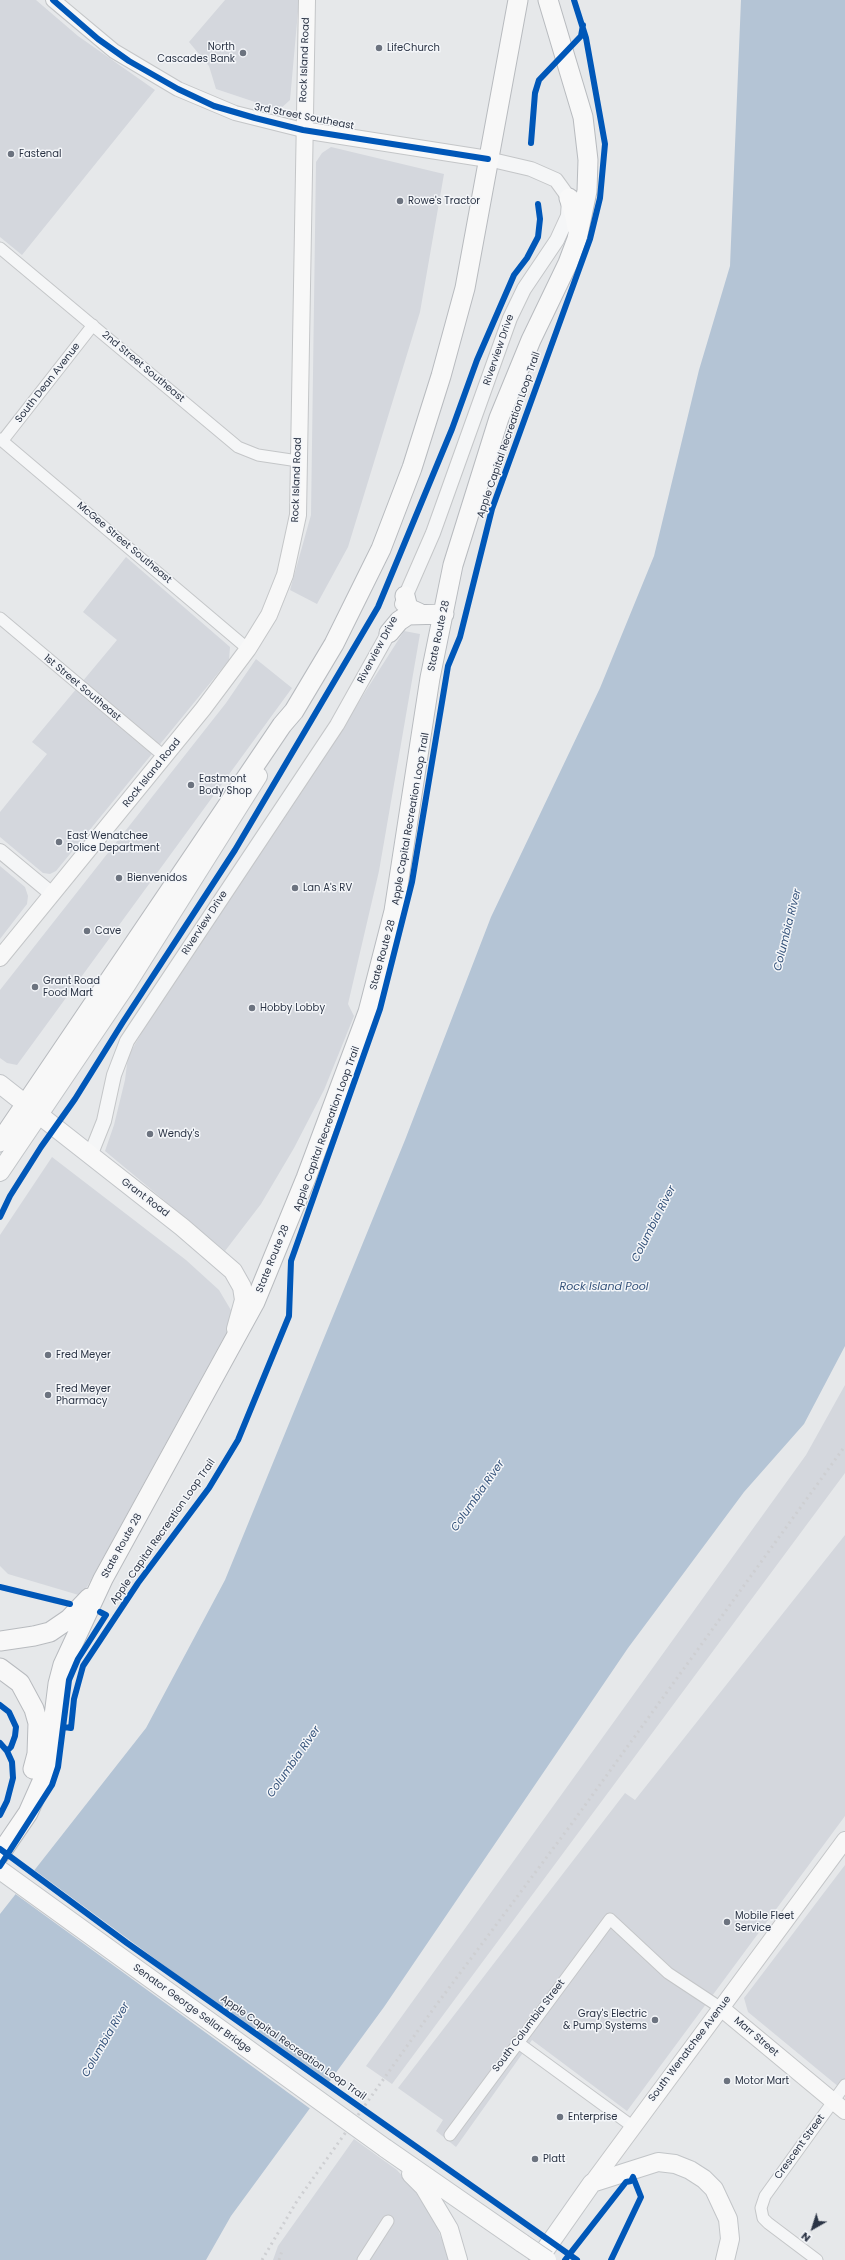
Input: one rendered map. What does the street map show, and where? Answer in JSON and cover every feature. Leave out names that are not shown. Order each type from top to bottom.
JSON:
[{"type":"highway","points":[[0,1142],[32,1109],[282,725],[294,711],[324,664],[357,601],[381,549],[412,468],[441,376],[465,288],[484,193],[488,159],[518,0]]},
{"type":"highway","name":"State Route 28","points":[[0,1854],[28,1813],[41,1786],[49,1756],[58,1684],[63,1664],[103,1579],[255,1302],[306,1178],[368,1012],[394,911],[430,678],[453,565],[462,530],[499,418],[531,340],[568,263],[577,239],[587,191],[587,144],[579,104],[548,0]]},
{"type":"highway","points":[[569,198],[576,220],[577,239]]},
{"type":"highway","points":[[405,596],[408,608],[419,614]]},
{"type":"highway","points":[[389,633],[404,617],[419,614],[444,614]]},
{"type":"highway","points":[[0,1641],[34,1636],[59,1627],[78,1611],[103,1579]]},
{"type":"highway","points":[[0,1668],[13,1676],[26,1691],[38,1723],[37,1754],[30,1784],[19,1805],[0,1832]]},
{"type":"main road","name":"Rock Island Road","points":[[0,958],[165,757],[248,649],[269,615],[285,575],[298,516],[307,0]]},
{"type":"main road","name":"3rd Street Southeast","points":[[304,130],[488,159]]},
{"type":"main road","name":"Grant Road","points":[[0,1084],[182,1227],[233,1271],[242,1287],[244,1300],[234,1338]]},
{"type":"main road","points":[[0,1172],[32,1109]]},
{"type":"main road","name":"South Wenatchee Avenue","points":[[538,2260],[632,2126],[845,1840]]},
{"type":"main road","name":"Senator George Sellar Bridge","points":[[0,1870],[385,2148]]},
{"type":"main road","name":"Marr Street","points":[[721,2008],[839,2106]]},
{"type":"main road","points":[[385,2148],[547,2260]]},
{"type":"main road","points":[[385,2148],[424,2187],[449,2229],[458,2260]]},
{"type":"main road","points":[[592,2183],[658,2162],[675,2164],[690,2170],[704,2179],[714,2189],[728,2219],[730,2239],[725,2260]]},
{"type":"street","name":"3rd Street Southeast","points":[[53,0],[114,51],[178,89],[235,113],[304,130]]},
{"type":"street","points":[[488,159],[545,174],[562,186],[569,198]]},
{"type":"street","name":"Riverview Drive","points":[[90,1156],[104,1121],[114,1075],[126,1041],[334,728],[389,633],[433,533],[510,318],[524,289],[564,227],[568,216],[569,198]]},
{"type":"street","name":"2nd Street Southeast","points":[[0,248],[238,447],[258,455],[298,461]]},
{"type":"street","name":"South Dean Avenue","points":[[1,439],[93,325]]},
{"type":"street","name":"McGee Street Southeast","points":[[1,439],[248,649]]},
{"type":"street","name":"1st Street Southeast","points":[[0,618],[165,757]]},
{"type":"street","points":[[0,851],[52,894]]},
{"type":"street","name":"Marr Street","points":[[610,1919],[668,1973],[721,2008]]},
{"type":"street","name":"South Columbia Street","points":[[450,2135],[517,2042],[610,1919]]},
{"type":"street","points":[[517,2042],[632,2126]]},
{"type":"street","name":"Crescent Street","points":[[818,2260],[768,2223],[761,2212],[765,2196],[839,2106],[845,2085]]},
{"type":"street","points":[[363,2260],[388,2221]]},
{"type":"shaded area","points":[[0,0],[36,0],[78,36],[155,90],[22,255],[0,237]]},
{"type":"shaded area","points":[[225,0],[299,0],[290,100],[279,110],[216,89],[209,66],[189,42]]},
{"type":"shaded area","points":[[331,147],[444,174],[420,312],[348,547],[317,604],[290,590],[311,515],[316,162],[322,153]]},
{"type":"shaded area","points":[[126,557],[230,647],[229,660],[56,871],[50,874],[43,873],[0,837],[0,812],[47,754],[32,742],[117,640],[83,612]]},
{"type":"shaded area","points":[[404,631],[420,634],[379,871],[348,1004],[354,1016],[324,1090],[294,1148],[261,1204],[225,1251],[105,1151],[114,1125],[125,1080],[128,1056],[156,1009],[297,799]]},
{"type":"shaded area","points":[[256,659],[292,688],[17,1065],[7,1063],[0,1058],[0,990],[226,703]]},
{"type":"shaded area","points":[[0,866],[25,887],[28,896],[27,904],[0,939]]},
{"type":"shaded area","points":[[52,1157],[186,1260],[219,1290],[235,1317],[82,1596],[8,1574],[0,1566],[0,1235]]},
{"type":"shaded area","points":[[845,1385],[845,1473],[392,2084],[366,2066],[806,1455]]},
{"type":"shaded area","points":[[845,1535],[845,1816],[627,2111],[532,2040],[456,2147],[436,2131],[443,2120],[398,2088],[625,1793],[635,1800]]},
{"type":"shaded area","points":[[845,1865],[845,2092],[748,2012],[744,1998]]},
{"type":"shaded area","points":[[354,2139],[397,2170],[413,2188],[435,2222],[450,2260],[273,2260],[278,2246]]},
{"type":"water","name":"Rock Island Pool","points":[[741,0],[845,0],[845,1346],[804,1424],[744,1492],[628,1648],[384,2007],[231,2216],[206,2260],[0,2260],[0,1914],[146,1728],[225,1580],[405,1140],[491,917],[600,688],[654,556],[699,370],[730,266]]},
{"type":"pier","points":[[33,1869],[329,2087],[312,2110],[14,1893]]},
{"type":"railway","points":[[262,2260],[297,2201],[434,2008],[570,1826],[845,1446]]},
{"type":"railway","points":[[279,2260],[282,2251]]},
{"type":"cycle path","points":[[53,0],[98,39],[129,61],[178,89],[214,106],[303,130],[488,159]]},
{"type":"cycle path","name":"Apple Capital Recreation Loop Trail","points":[[64,1727],[71,1728],[74,1699],[83,1666],[138,1583],[209,1488],[238,1440],[289,1316],[291,1261],[380,1009],[412,882],[448,666],[460,637],[492,509],[590,239],[600,198],[605,144],[586,38],[574,0]]},
{"type":"cycle path","points":[[531,143],[535,93],[539,80],[581,36],[583,25]]},
{"type":"cycle path","points":[[0,1217],[10,1196],[41,1147],[75,1099],[123,1022],[235,850],[378,607],[452,429],[477,360],[514,275],[527,258],[538,237],[540,219],[538,204]]},
{"type":"cycle path","points":[[0,1587],[70,1604]]},
{"type":"cycle path","points":[[0,1866],[52,1785],[58,1767],[69,1680],[78,1659],[106,1615],[100,1612]]},
{"type":"cycle path","points":[[0,1705],[9,1712],[16,1727],[15,1736],[11,1747],[7,1751],[0,1743]]},
{"type":"cycle path","points":[[0,1815],[7,1801],[13,1778],[12,1762],[7,1751]]},
{"type":"cycle path","name":"Apple Capital Recreation Loop Trail","points":[[0,1849],[127,1943],[577,2260]]},
{"type":"cycle path","points":[[565,2260],[626,2182],[631,2181],[633,2177],[641,2197],[611,2260]]},
{"type":"place","name":"LifeChurch","points":[[379,48]]},
{"type":"place","name":"North Cascades Bank","points":[[243,53]]},
{"type":"place","name":"Fastenal","points":[[11,154]]},
{"type":"place","name":"Rowe's Tractor","points":[[400,201]]},
{"type":"place","name":"Eastmont Body Shop","points":[[191,785]]},
{"type":"place","name":"East Wenatchee Police Department","points":[[59,842]]},
{"type":"place","name":"Bienvenidos","points":[[119,878]]},
{"type":"place","name":"Lan A's RV","points":[[295,888]]},
{"type":"place","name":"Cave","points":[[87,931]]},
{"type":"place","name":"Grant Road Food Mart","points":[[35,987]]},
{"type":"place","name":"Hobby Lobby","points":[[252,1008]]},
{"type":"place","name":"Wendy's","points":[[150,1134]]},
{"type":"place","name":"Fred Meyer","points":[[48,1355]]},
{"type":"place","name":"Fred Meyer Pharmacy","points":[[48,1395]]},
{"type":"place","name":"Mobile Fleet Service","points":[[727,1922]]},
{"type":"place","name":"Gray's Electric & Pump Systems","points":[[655,2020]]},
{"type":"place","name":"Motor Mart","points":[[727,2081]]},
{"type":"place","name":"Enterprise","points":[[560,2117]]},
{"type":"place","name":"Platt","points":[[535,2159]]},
{"type":"water label","name":"Columbia River","points":[[788,930]]},
{"type":"water label","name":"Columbia River","points":[[654,1224]]},
{"type":"water label","name":"Columbia River","points":[[478,1496]]},
{"type":"water label","name":"Columbia River","points":[[294,1762]]},
{"type":"water label","name":"Columbia River","points":[[106,2040]]}]
